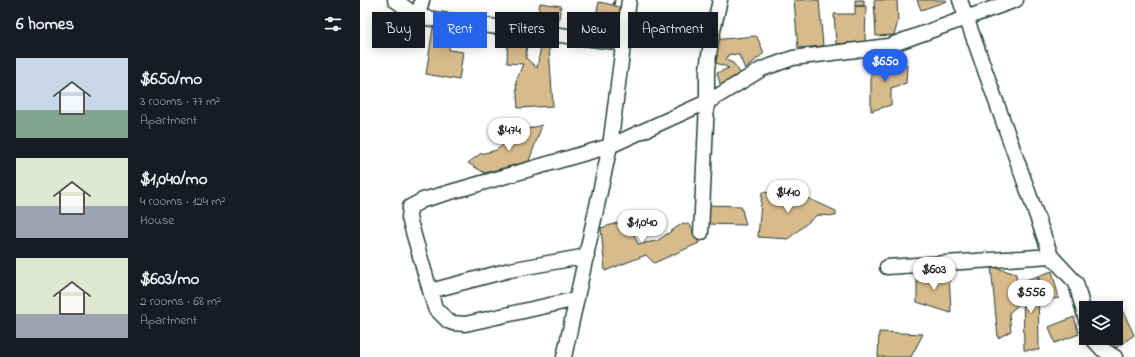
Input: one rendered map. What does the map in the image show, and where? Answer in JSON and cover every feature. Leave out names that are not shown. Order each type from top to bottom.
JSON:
[{"type":"street","points":[[395,0],[411,12]]},
{"type":"street","points":[[419,12],[422,0]]},
{"type":"street","points":[[564,357],[610,146],[629,0]]},
{"type":"street","points":[[701,234],[707,102],[707,68],[712,35],[720,0]]},
{"type":"street","points":[[960,0],[1050,256],[1076,283],[1081,301]]},
{"type":"street","points":[[577,299],[465,324],[452,323],[438,313],[430,291],[409,218],[409,211],[414,204],[610,146],[707,102],[762,69],[793,58],[888,46],[1016,0]]},
{"type":"street","points":[[425,18],[623,43]]},
{"type":"street","points":[[430,291],[510,270],[587,256]]},
{"type":"street","points":[[887,267],[1050,256]]},
{"type":"street","points":[[1099,345],[1116,357]]},
{"type":"building","points":[[615,0],[614,6],[621,7],[620,12],[597,12],[599,2],[613,5]]},
{"type":"building","points":[[794,0],[819,0],[823,46],[798,48]]},
{"type":"building","points":[[855,0],[864,0],[864,6],[855,6]]},
{"type":"building","points":[[874,0],[897,0],[898,21],[894,35],[876,36]]},
{"type":"building","points":[[917,0],[946,0],[947,1],[921,10]]},
{"type":"building","points":[[540,3],[561,6],[559,18],[559,12],[538,12]]},
{"type":"building","points":[[855,6],[866,6],[865,42],[836,44],[834,14],[855,14]]},
{"type":"building","points":[[433,28],[433,48],[449,48],[449,50],[463,52],[459,80],[426,74]]},
{"type":"building","points":[[755,36],[757,37],[764,53],[745,69],[739,55],[729,54],[726,60],[733,63],[741,74],[721,87],[717,73],[729,68],[714,62],[713,48],[718,48],[718,40]]},
{"type":"building","points":[[508,48],[526,48],[526,58],[537,68],[541,48],[549,48],[553,106],[518,108],[516,81],[523,64],[507,63]]},
{"type":"building","points":[[871,64],[907,65],[906,83],[891,88],[891,105],[871,111]]},
{"type":"building","points":[[542,125],[529,161],[485,173],[468,163],[480,154],[497,150],[510,139],[511,128],[517,132]]},
{"type":"building","points":[[762,192],[803,196],[836,211],[836,216],[817,215],[788,239],[758,237]]},
{"type":"building","points":[[707,205],[741,206],[746,225],[706,224]]},
{"type":"building","points":[[627,220],[638,244],[657,241],[683,223],[690,225],[699,243],[654,263],[646,255],[605,271],[601,228]]},
{"type":"building","points":[[991,266],[1016,274],[1018,305],[1009,313],[1011,331],[998,338]]},
{"type":"building","points":[[1052,271],[1059,298],[1047,300],[1038,276]]},
{"type":"building","points":[[949,274],[951,313],[917,302],[917,275]]},
{"type":"building","points":[[1038,276],[1039,350],[1024,350],[1023,281]]},
{"type":"building","points":[[1123,311],[1134,335],[1123,343]]},
{"type":"building","points":[[1074,317],[1079,334],[1055,343],[1049,327]]},
{"type":"building","points":[[879,332],[923,334],[911,357],[878,357]]}]
